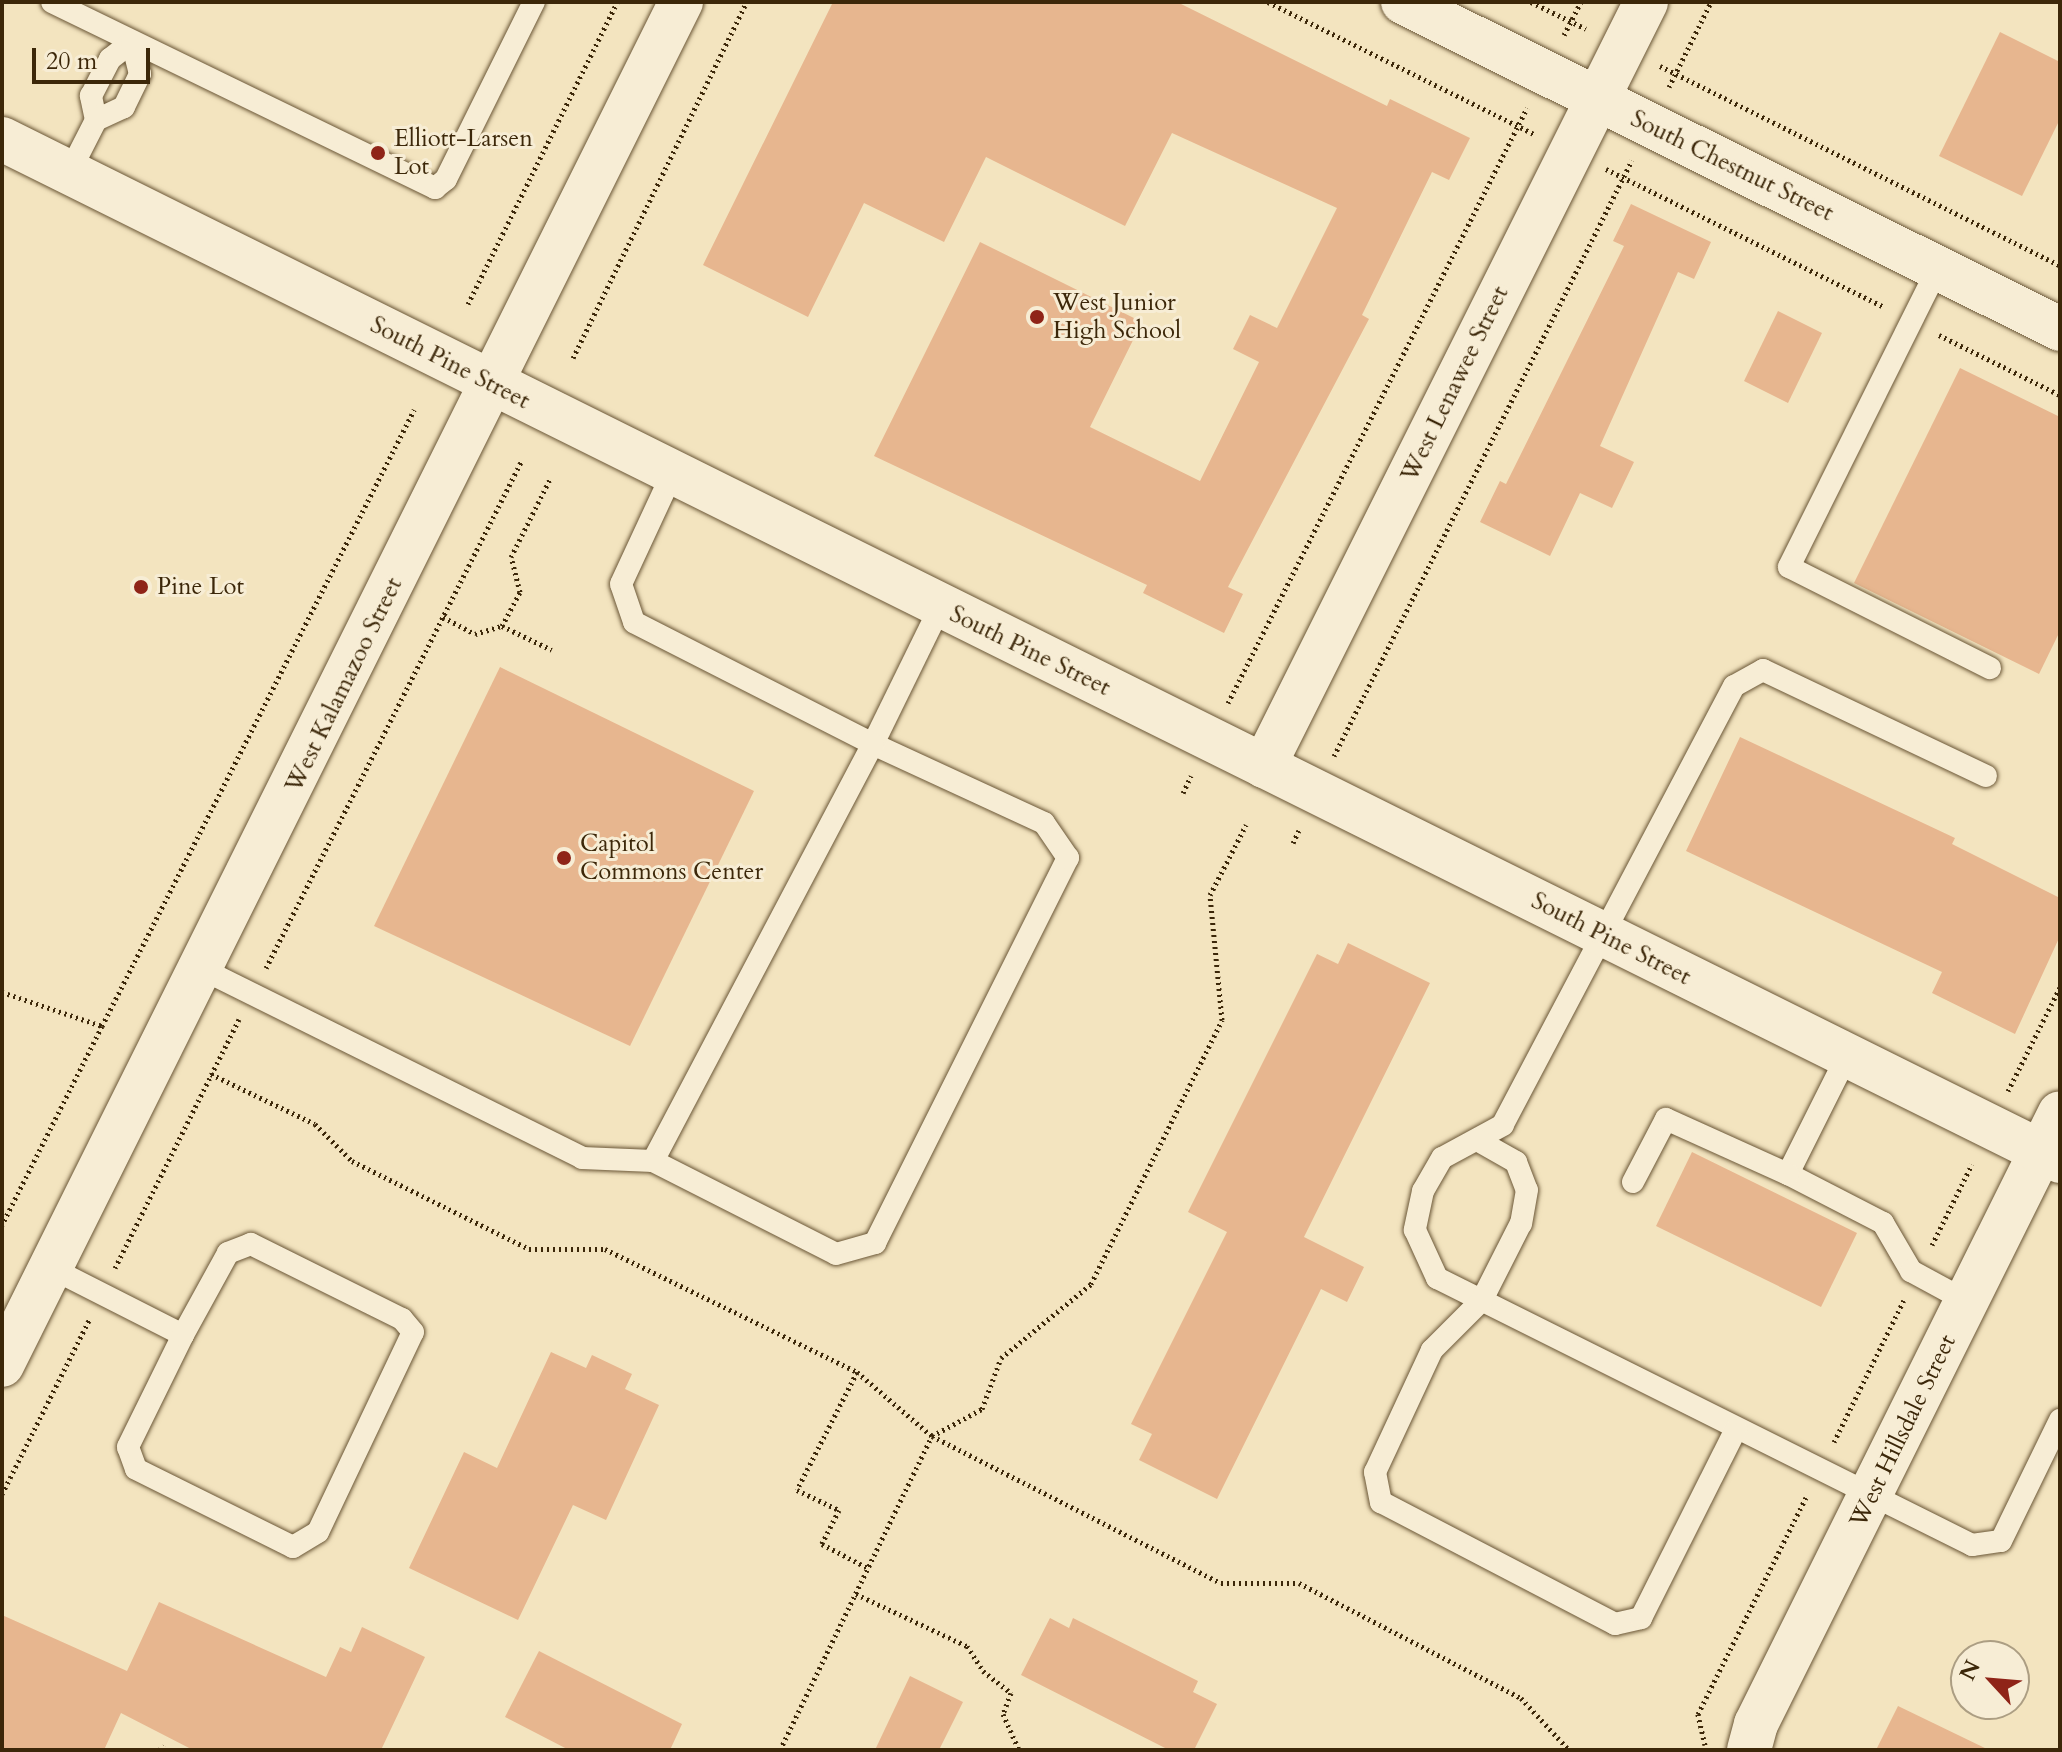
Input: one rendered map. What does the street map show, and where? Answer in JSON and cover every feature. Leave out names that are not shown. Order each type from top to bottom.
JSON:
[{"type":"street","name":"West Kalamazoo Street","points":[[2,1365],[202,969],[681,2]]},
{"type":"street","name":"South Chestnut Street","points":[[1403,2],[2060,329]]},
{"type":"street","name":"West Lenawee Street","points":[[1264,766],[1646,2]]},
{"type":"street","name":"South Pine Street","points":[[2,139],[491,385],[1318,791],[2051,1156]]},
{"type":"street","name":"West Hillsdale Street","points":[[1749,1750],[1756,1724],[1968,1302],[2051,1156],[2060,1113]]},
{"type":"lane","points":[[52,2],[435,188],[446,179],[534,2]]},
{"type":"lane","points":[[69,173],[96,120],[124,107],[140,74],[132,42]]},
{"type":"lane","points":[[96,120],[91,96],[110,59],[132,42]]},
{"type":"lane","points":[[1938,268],[1789,567],[1990,668]]},
{"type":"lane","points":[[202,969],[582,1158],[653,1161],[836,1254],[875,1243],[1068,858],[1044,823],[873,744],[634,622],[621,584],[672,474]]},
{"type":"lane","points":[[653,1161],[873,744],[940,607]]},
{"type":"lane","points":[[1986,776],[1763,670],[1734,686],[1599,933],[1503,1125],[1442,1158],[1423,1191],[1415,1230],[1437,1278],[1972,1545],[2001,1541],[2060,1420]]},
{"type":"lane","points":[[1788,1174],[1847,1056]]},
{"type":"lane","points":[[1633,1182],[1666,1119],[1788,1174],[1883,1223],[1917,1275],[1968,1302]]},
{"type":"lane","points":[[1477,1140],[1516,1162],[1527,1190],[1521,1223],[1482,1300],[1432,1350],[1375,1472],[1381,1502],[1615,1624],[1641,1618],[1736,1429]]},
{"type":"lane","points":[[251,1244],[402,1319],[413,1332],[318,1532],[293,1547],[136,1469],[128,1447],[183,1335],[228,1253],[251,1244]]},
{"type":"lane","points":[[51,1268],[183,1335]]},
{"type":"path","points":[[468,304],[617,2]]},
{"type":"path","points":[[573,358],[747,2]]},
{"type":"path","points":[[1268,2],[2060,395]]},
{"type":"path","points":[[1531,2],[2060,265]]},
{"type":"path","points":[[1183,793],[1581,2]]},
{"type":"path","points":[[1293,843],[1711,2]]},
{"type":"path","points":[[2,1225],[414,410]]},
{"type":"path","points":[[521,462],[211,1074],[315,1124],[352,1161],[529,1249],[605,1249],[857,1372],[932,1436],[1221,1583],[1299,1583],[1521,1698],[1569,1750]]},
{"type":"path","points":[[502,626],[520,592],[511,557],[551,477]]},
{"type":"path","points":[[443,617],[475,634],[502,626],[552,650]]},
{"type":"path","points":[[780,1750],[932,1436],[982,1409],[1001,1358],[1091,1284],[1222,1020],[1210,895],[1246,825]]},
{"type":"path","points":[[1706,1750],[1698,1714],[2060,987]]},
{"type":"path","points":[[2,992],[102,1026]]},
{"type":"path","points":[[857,1372],[797,1490],[839,1510],[822,1544],[868,1568]]},
{"type":"path","points":[[856,1594],[967,1646],[983,1671],[1011,1693],[1003,1714],[1019,1750]]},
{"type":"building","name":"West Junior High School","points":[[833,2],[1177,2],[1387,106],[1390,99],[1470,138],[1449,180],[1432,172],[1362,315],[1369,319],[1228,587],[1243,594],[1224,633],[1143,593],[1147,585],[874,456],[980,242],[1142,322],[1090,427],[1200,481],[1259,362],[1233,349],[1250,315],[1277,328],[1337,208],[1172,133],[1125,226],[986,157],[944,242],[864,203],[808,317],[703,265]]},
{"type":"building","points":[[2000,32],[2060,62],[2060,119],[2022,196],[1939,156]]},
{"type":"building","points":[[1631,204],[1711,242],[1694,279],[1678,272],[1600,446],[1634,462],[1612,508],[1580,493],[1550,556],[1480,522],[1500,481],[1506,484],[1624,246],[1613,241]]},
{"type":"building","points":[[1778,311],[1822,333],[1788,403],[1744,381]]},
{"type":"building","points":[[1960,368],[2060,417],[2060,631],[2039,674],[1854,583]]},
{"type":"building","name":"Capitol Commons Center","points":[[500,667],[754,791],[630,1046],[374,926]]},
{"type":"building","points":[[1740,737],[1955,838],[1952,844],[2060,898],[2060,936],[2015,1034],[1932,993],[1942,972],[1686,851]]},
{"type":"building","points":[[1348,943],[1430,983],[1304,1237],[1364,1267],[1347,1302],[1321,1289],[1217,1499],[1139,1460],[1152,1434],[1131,1424],[1227,1232],[1188,1212],[1317,954],[1338,964]]},
{"type":"building","points":[[1692,1152],[1857,1233],[1821,1307],[1656,1226]]},
{"type":"building","points":[[551,1352],[586,1368],[592,1355],[632,1374],[625,1389],[659,1405],[606,1520],[573,1505],[518,1620],[409,1568],[464,1452],[497,1468]]},
{"type":"building","points":[[159,1602],[326,1677],[340,1647],[351,1652],[362,1627],[425,1657],[381,1750],[193,1750],[121,1713],[104,1750],[2,1750],[2,1615],[127,1671]]},
{"type":"building","points":[[1050,1618],[1069,1628],[1073,1618],[1198,1681],[1193,1692],[1217,1704],[1194,1750],[1169,1750],[1021,1675]]},
{"type":"building","points":[[539,1651],[682,1724],[670,1750],[569,1750],[505,1717]]},
{"type":"building","points":[[910,1676],[963,1702],[939,1750],[875,1750]]},
{"type":"building","points":[[1898,1706],[1989,1750],[1876,1750]]},
{"type":"place","name":"Elliott-Larsen Lot","points":[[378,153]]},
{"type":"place","name":"West Junior High School","points":[[1037,317]]},
{"type":"place","name":"Pine Lot","points":[[141,587]]},
{"type":"place","name":"Capitol Commons Center","points":[[564,858]]}]
